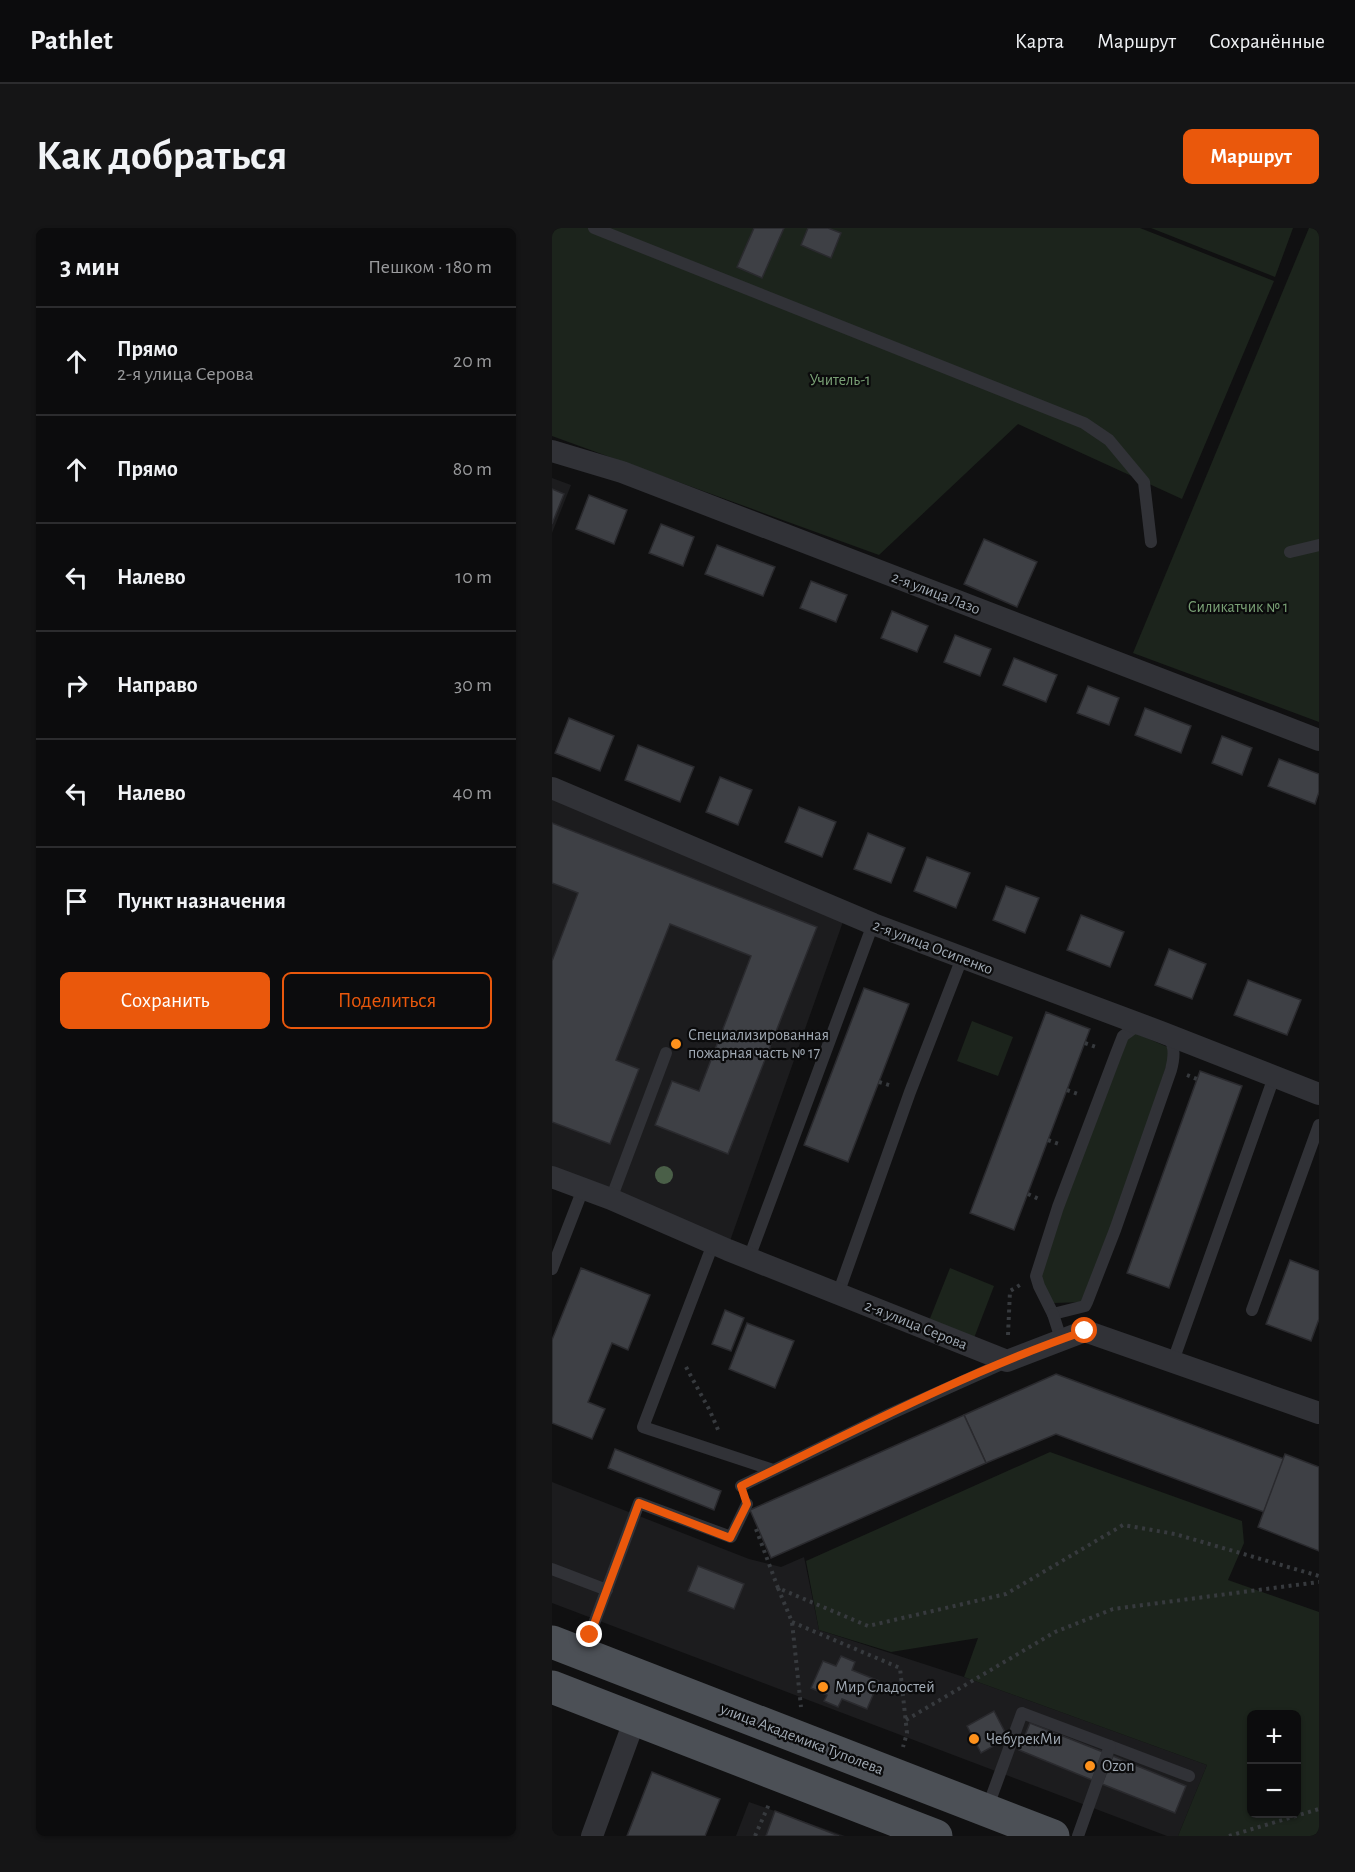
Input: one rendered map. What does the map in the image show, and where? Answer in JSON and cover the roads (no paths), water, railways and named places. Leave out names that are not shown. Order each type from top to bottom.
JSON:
[{"type":"main road","name":"улица Академика Туполева","points":[[552,1642],[1053,1836]]},
{"type":"main road","points":[[552,1687],[936,1836]]},
{"type":"street","name":"2-я улица Лазо","points":[[552,451],[622,472],[1319,740]]},
{"type":"street","name":"2-я улица Осипенко","points":[[552,788],[873,924],[1319,1094]]},
{"type":"street","name":"2-я улица Серова","points":[[552,1177],[1007,1361]]},
{"type":"street","points":[[1007,1361],[1085,1331],[1319,1413]]},
{"type":"street","points":[[592,1836],[635,1719]]},
{"type":"lane","points":[[594,228],[1084,423],[1109,440],[1144,482],[1150,543]]},
{"type":"lane","points":[[1290,552],[1319,545]]},
{"type":"lane","points":[[748,1258],[873,924]]},
{"type":"lane","points":[[838,1294],[910,1092],[962,958]]},
{"type":"lane","points":[[1053,1314],[1085,1306],[1095,1285],[1175,1055],[1173,1044],[1161,1032],[1134,1028],[1123,1036],[1058,1207],[1036,1276],[1053,1314],[1060,1339]]},
{"type":"lane","points":[[611,1199],[666,1053]]},
{"type":"lane","points":[[1173,1361],[1274,1077]]},
{"type":"lane","points":[[1252,1310],[1319,1125]]},
{"type":"lane","points":[[552,1269],[583,1189]]},
{"type":"lane","points":[[713,1244],[643,1427],[773,1470]]},
{"type":"lane","points":[[741,1486],[1007,1361]]},
{"type":"lane","points":[[583,1653],[639,1503],[730,1538],[747,1504]]},
{"type":"lane","points":[[552,1569],[607,1590]]},
{"type":"lane","points":[[987,1810],[1022,1713],[1189,1776]]},
{"type":"lane","points":[[1078,1836],[1110,1746]]},
{"type":"place","name":"Специализированная пожарная часть № 17","points":[[676,1044]]},
{"type":"place","name":"Мир Сладостей","points":[[823,1687]]},
{"type":"place","name":"ЧебурекМи","points":[[974,1739]]},
{"type":"place","name":"Ozon","points":[[1090,1766]]},
{"type":"park label","name":"Учитель-1","points":[[840,380]]},
{"type":"park label","name":"Силикатчик № 1","points":[[1238,607]]}]
